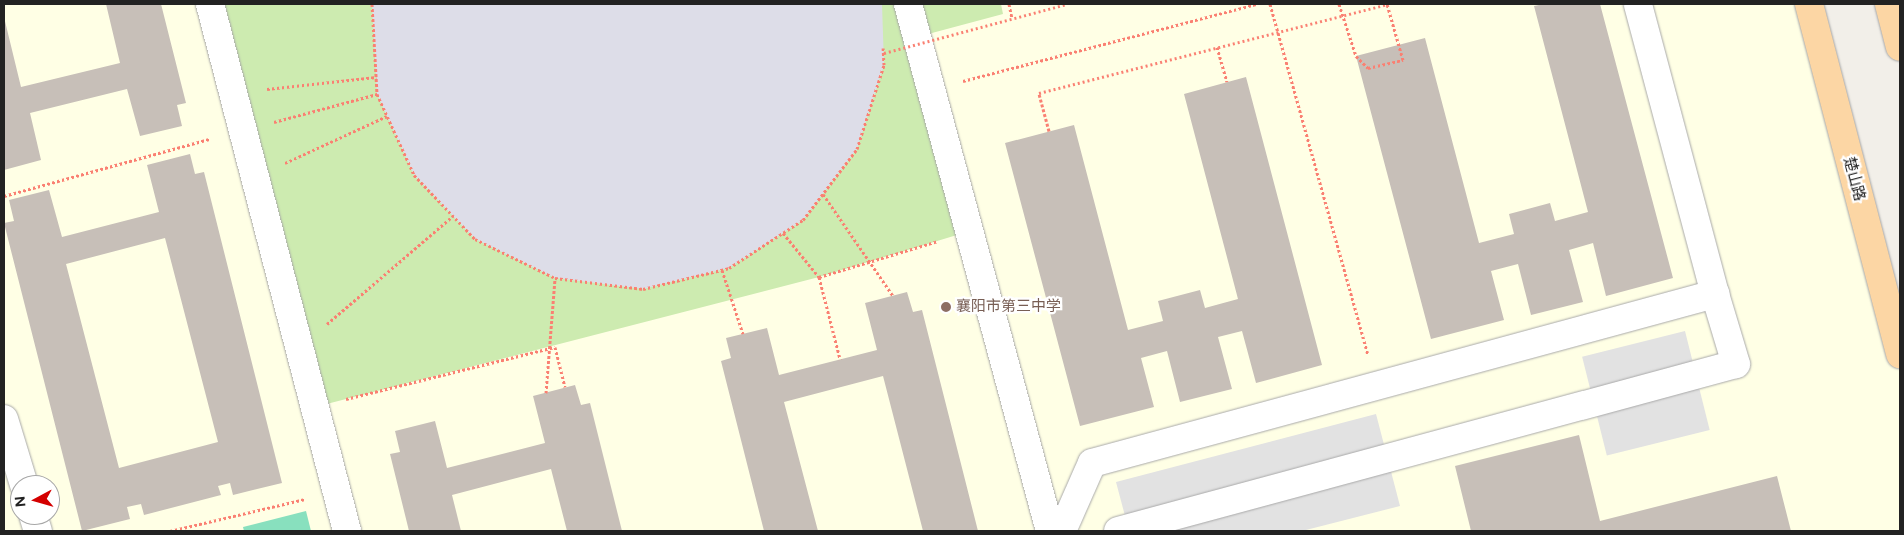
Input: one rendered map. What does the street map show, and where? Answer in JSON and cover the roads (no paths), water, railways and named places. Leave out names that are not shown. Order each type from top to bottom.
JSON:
[{"type":"main road","name":"楚山路","points":[[1809,4],[1900,354]]},
{"type":"main road","points":[[1889,4],[1900,47]]},
{"type":"street","points":[[210,4],[347,531]]},
{"type":"street","points":[[908,4],[1050,531]]},
{"type":"street","points":[[1118,531],[1736,364],[1638,4]]},
{"type":"street","points":[[1899,4],[1900,32]]},
{"type":"street","points":[[1062,531],[1092,463],[1716,294]]},
{"type":"street","points":[[4,419],[21,475]]},
{"type":"place","name":"襄阳市第三中学","points":[[946,307]]}]
